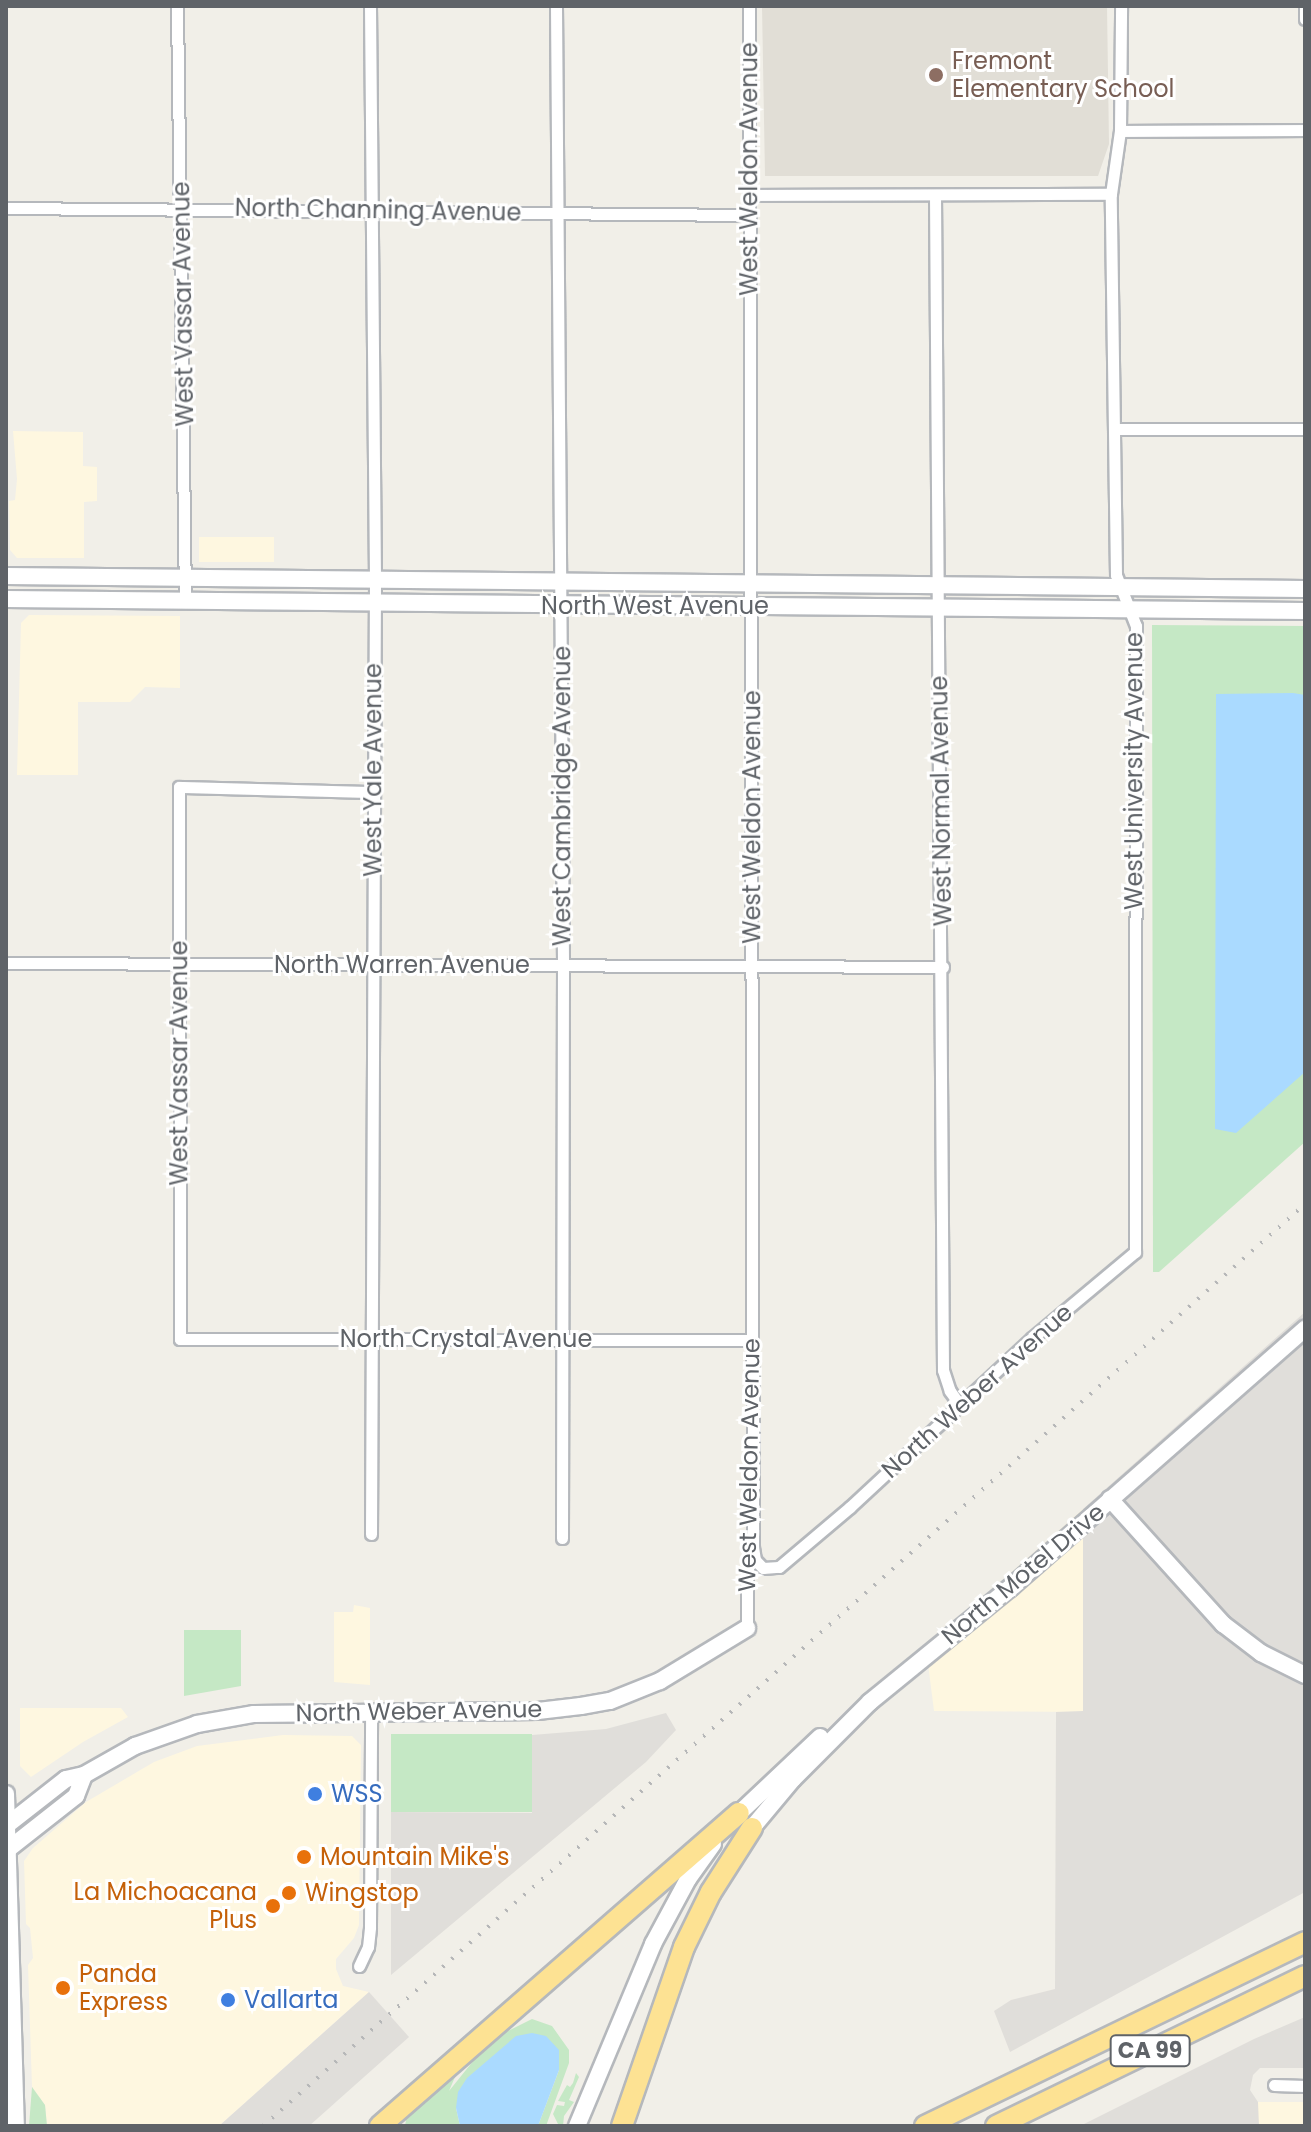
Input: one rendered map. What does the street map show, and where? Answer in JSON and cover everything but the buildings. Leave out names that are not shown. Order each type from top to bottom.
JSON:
[{"type":"highway","points":[[380,2126],[745,1821]]},
{"type":"highway","points":[[622,2126],[684,1947],[745,1821]]},
{"type":"highway","name":"CA 99","points":[[925,2126],[1305,1942]]},
{"type":"highway","name":"CA 99","points":[[998,2126],[1305,1976]]},
{"type":"main road","name":"North West Avenue","points":[[6,576],[750,586],[1305,589]]},
{"type":"main road","name":"North West Avenue","points":[[6,599],[1305,611]]},
{"type":"main road","name":"North Motel Drive","points":[[577,2126],[667,1915],[688,1879],[870,1702],[1305,1329]]},
{"type":"main road","points":[[1110,1499],[1223,1624],[1261,1653],[1305,1675]]},
{"type":"main road","name":"North Weber Avenue","points":[[6,1826],[66,1779],[84,1775],[135,1746],[213,1721],[254,1714],[538,1711],[610,1701],[687,1668],[747,1628]]},
{"type":"main road","name":"North Weber Avenue","points":[[7,1851],[76,1796],[84,1775]]},
{"type":"main road","points":[[6,1794],[16,2126]]},
{"type":"street","name":"West Vassar Avenue","points":[[177,6],[185,602]]},
{"type":"street","name":"West Yale Avenue","points":[[370,6],[375,581],[371,1534]]},
{"type":"street","name":"West Cambridge Avenue","points":[[556,6],[563,966],[562,1538]]},
{"type":"street","name":"West Weldon Avenue","points":[[747,1628],[747,1573],[753,1547],[749,6]]},
{"type":"street","name":"West University Avenue","points":[[1121,6],[1120,131],[1111,194],[1116,575],[1136,626],[1135,1252]]},
{"type":"street","points":[[1305,6],[1305,19]]},
{"type":"street","points":[[1120,131],[1305,130]]},
{"type":"street","points":[[749,195],[1111,194]]},
{"type":"street","name":"West Normal Avenue","points":[[935,195],[943,967],[943,1370],[950,1391],[959,1404]]},
{"type":"street","name":"North Channing Avenue","points":[[6,208],[182,207],[749,215]]},
{"type":"street","points":[[1115,429],[1305,429]]},
{"type":"street","name":"West Vassar Avenue","points":[[180,1339],[179,787],[372,792]]},
{"type":"street","name":"North Warren Avenue","points":[[6,963],[943,967]]},
{"type":"street","name":"North Weber Avenue","points":[[753,1547],[755,1560],[763,1568],[779,1567],[850,1507],[959,1404],[1135,1252]]},
{"type":"street","name":"North Crystal Avenue","points":[[180,1339],[752,1340]]},
{"type":"street","points":[[359,1966],[368,1947],[370,1927],[371,1712]]},
{"type":"street","points":[[1274,2085],[1305,2086]]},
{"type":"shaded area","name":"Fremont Elementary School","points":[[762,6],[1107,6],[1109,144],[1098,176],[765,176]]},
{"type":"shaded area","points":[[13,431],[83,432],[83,466],[97,467],[97,501],[84,502],[84,558],[17,558],[10,550],[9,501],[15,500],[17,479]]},
{"type":"shaded area","points":[[199,537],[274,537],[274,562],[199,562]]},
{"type":"shaded area","points":[[29,615],[180,616],[180,688],[145,687],[130,702],[78,702],[78,775],[17,775],[21,623]]},
{"type":"shaded area","points":[[1305,1312],[1305,1892],[1010,2052],[994,2011],[1011,2000],[1055,1989],[1056,1712],[1083,1711],[1083,1509]]},
{"type":"shaded area","points":[[1083,1509],[1083,1712],[934,1711],[926,1648]]},
{"type":"shaded area","points":[[354,1605],[370,1608],[370,1685],[334,1682],[334,1612],[353,1612]]},
{"type":"shaded area","points":[[20,1708],[121,1708],[128,1717],[83,1742],[31,1777],[20,1766]]},
{"type":"shaded area","points":[[666,1713],[676,1730],[646,1762],[391,1975],[391,1812],[532,1813],[532,1735],[606,1729]]},
{"type":"shaded area","points":[[283,1735],[352,1736],[361,1745],[359,1925],[354,1938],[336,1959],[336,1969],[343,1986],[369,1992],[219,2126],[47,2126],[45,2105],[32,2087],[28,1965],[33,1958],[30,1928],[26,1924],[24,1861],[33,1848],[86,1802],[154,1762],[197,1746]]},
{"type":"shaded area","points":[[369,1992],[409,2037],[309,2126],[219,2126]]},
{"type":"shaded area","points":[[1305,2017],[1305,2068],[1260,2068],[1253,2075],[1250,2090],[1258,2102],[1259,2126],[1080,2126],[1254,2039]]},
{"type":"shaded area","points":[[1258,2102],[1305,2102],[1305,2126],[1258,2126]]},
{"type":"green space","points":[[1152,625],[1305,626],[1305,1142],[1159,1272],[1153,1272]]},
{"type":"green space","points":[[184,1630],[241,1630],[241,1686],[184,1696]]},
{"type":"green space","points":[[391,1734],[532,1734],[532,1812],[391,1812]]},
{"type":"green space","points":[[532,2019],[552,2026],[569,2050],[569,2063],[546,2126],[538,2126],[559,2070],[456,2108],[460,2126],[405,2126],[407,2114],[458,2070],[449,2091],[478,2055],[502,2034]]},
{"type":"green space","points":[[576,2073],[579,2077],[569,2100],[574,2102],[564,2116],[563,2126],[559,2126],[553,2114],[557,2105],[564,2106],[565,2102],[558,2101],[567,2085],[570,2087],[573,2083]]},
{"type":"green space","points":[[32,2087],[45,2105],[47,2126],[29,2126]]},
{"type":"water","points":[[1216,694],[1305,695],[1305,1072],[1236,1133],[1215,1129]]},
{"type":"water","points":[[532,2033],[546,2036],[559,2050],[559,2070],[538,2126],[460,2126],[456,2108],[458,2092],[467,2078],[516,2036]]},
{"type":"railway","points":[[263,2126],[1305,1204]]},
{"type":"place","name":"Fremont Elementary School","points":[[936,75]]},
{"type":"place","name":"WSS","points":[[315,1794]]},
{"type":"place","name":"Mountain Mike's","points":[[304,1857]]},
{"type":"place","name":"Wingstop","points":[[289,1893]]},
{"type":"place","name":"La Michoacana Plus","points":[[273,1906]]},
{"type":"place","name":"Panda Express","points":[[63,1988]]},
{"type":"place","name":"Vallarta","points":[[228,2000]]}]
